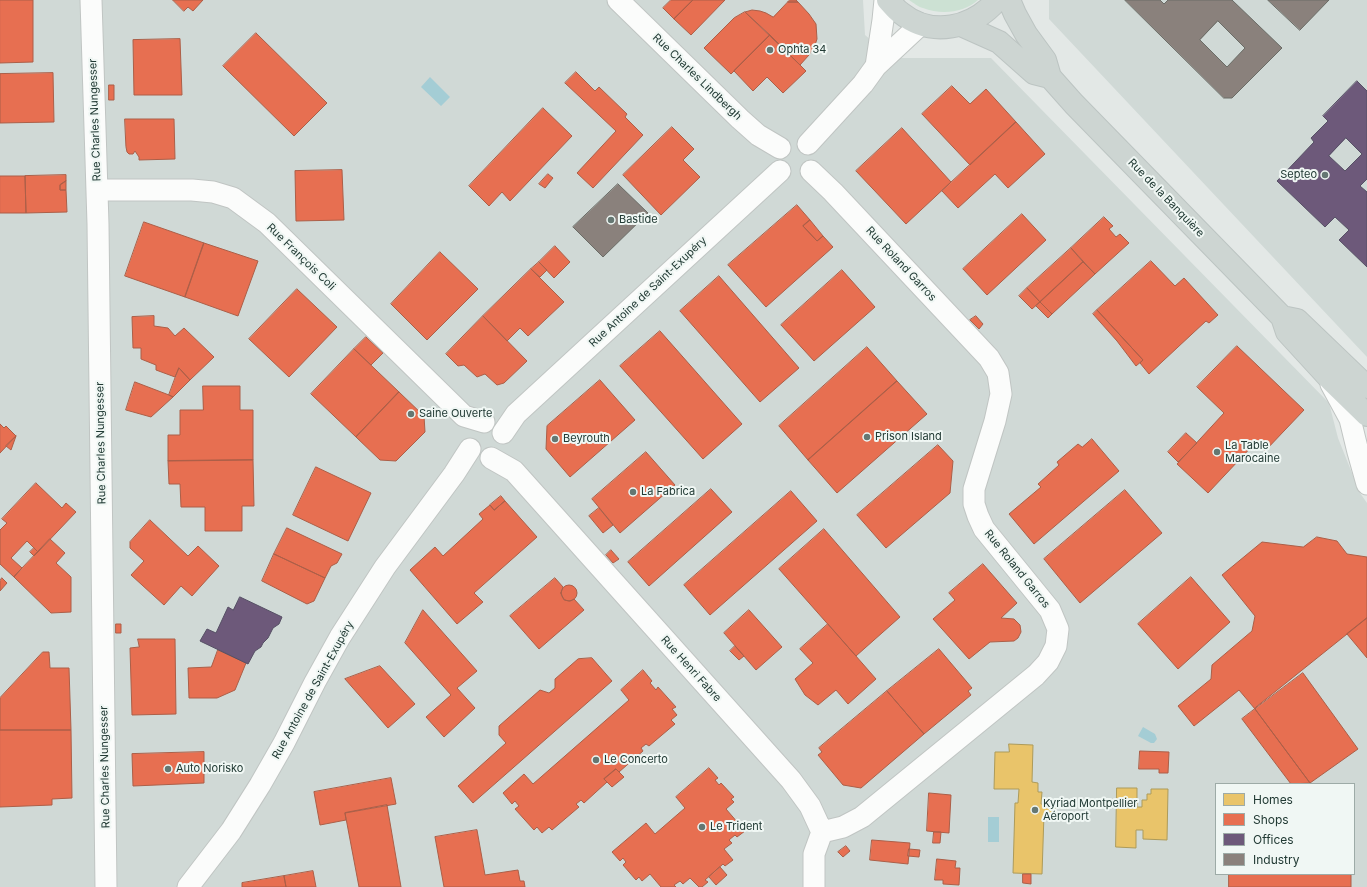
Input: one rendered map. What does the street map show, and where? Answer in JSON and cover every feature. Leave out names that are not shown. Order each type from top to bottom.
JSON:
[{"type":"main road","points":[[888,0],[901,14],[921,24],[941,27],[961,25],[976,19],[989,9],[997,0]]},
{"type":"main road","name":"Rue de la Banquière","points":[[1009,0],[1026,34],[1045,60],[1050,77],[1074,104],[1282,317],[1287,332],[1331,380],[1367,415]]},
{"type":"main road","name":"Rue de la Banquière","points":[[961,25],[1000,42],[1034,73],[1050,77]]},
{"type":"main road","name":"Rue de la Banquière","points":[[1282,317],[1297,320],[1365,385]]},
{"type":"street","name":"Rue Charles Nungesser","points":[[91,0],[98,190],[106,887]]},
{"type":"street","name":"Rue Charles Lindbergh","points":[[618,0],[740,119],[758,135],[780,148]]},
{"type":"street","points":[[876,66],[885,0]]},
{"type":"street","points":[[808,144],[863,84],[876,66],[921,24]]},
{"type":"street","points":[[796,140],[808,144],[814,154],[814,166],[811,171],[802,178],[796,179],[784,175],[777,166],[776,160],[780,148],[784,143],[796,140]]},
{"type":"street","name":"Rue Antoine de Saint-Exupéry","points":[[188,887],[231,831],[260,785],[340,637],[384,567],[454,474],[516,414],[780,171]]},
{"type":"street","name":"Rue Roland Garros","points":[[811,171],[838,197],[989,358],[998,373],[1001,394],[996,421],[974,489],[974,504],[984,529],[1050,610],[1058,629],[1056,646],[1048,662],[1036,675],[862,817],[843,827],[822,832]]},
{"type":"street","name":"Rue François Coli","points":[[98,190],[192,190],[213,192],[233,198],[267,223],[464,416],[487,441]]},
{"type":"street","points":[[1331,380],[1330,386],[1350,419],[1367,484]]},
{"type":"street","name":"Rue Henri Fabre","points":[[487,441],[791,780],[810,806],[822,832]]},
{"type":"street","points":[[814,887],[814,854],[822,832]]},
{"type":"shaded area","points":[[0,0],[863,0],[865,35],[892,58],[991,58],[1329,403],[1338,438],[1360,493],[1367,503],[1367,887],[0,887]]},
{"type":"shaded area","points":[[1049,0],[1367,0],[1367,357],[1049,19]]},
{"type":"green space","points":[[909,0],[978,0],[966,8],[952,12],[937,12],[918,6]]},
{"type":"water","points":[[430,77],[450,97],[441,106],[421,87]]},
{"type":"water","points":[[1143,727],[1155,734],[1157,739],[1154,743],[1151,743],[1138,736]]},
{"type":"water","points":[[988,817],[999,817],[999,842],[988,842]]},
{"type":"building: Homes","name":"Kyriad Montpellier Aéroport","points":[[1009,744],[1033,745],[1032,782],[1038,783],[1038,792],[1042,792],[1041,804],[1044,804],[1044,806],[1055,806],[1055,815],[1044,814],[1042,874],[1013,873],[1015,803],[1018,803],[1019,789],[994,789],[995,752],[1009,752]]},
{"type":"building: Homes","points":[[1117,788],[1137,788],[1137,807],[1142,807],[1142,800],[1147,800],[1147,794],[1151,794],[1151,789],[1168,789],[1167,840],[1143,839],[1143,830],[1136,830],[1136,848],[1116,847]]},
{"type":"building: Shops","points":[[0,0],[33,0],[33,62],[0,63]]},
{"type":"building: Shops","points":[[173,0],[203,0],[193,11],[188,7],[184,11]]},
{"type":"building: Shops","points":[[671,0],[693,0],[674,19],[663,8]]},
{"type":"building: Shops","points":[[693,0],[725,0],[691,35],[674,19]]},
{"type":"building: Shops","points":[[790,0],[796,0],[798,2],[788,2]]},
{"type":"building: Shops","points":[[788,2],[798,2],[816,24],[817,39],[815,45],[800,65],[745,12],[752,10],[760,11],[773,17]]},
{"type":"building: Shops","points":[[745,12],[770,35],[731,74],[704,48],[734,18]]},
{"type":"building: Shops","points":[[256,33],[327,103],[294,136],[223,66]]},
{"type":"building: Shops","name":"Ophta 34","points":[[770,35],[806,71],[783,93],[767,77],[753,91],[734,71]]},
{"type":"building: Shops","points":[[180,39],[182,95],[134,95],[133,40]]},
{"type":"building: Shops","points":[[576,72],[595,91],[599,87],[627,114],[625,117],[643,135],[593,188],[577,173],[616,131],[565,83]]},
{"type":"building: Shops","points":[[53,73],[54,122],[0,123],[0,74]]},
{"type":"building: Shops","points":[[109,85],[114,85],[114,100],[109,100]]},
{"type":"building: Shops","points":[[952,86],[970,104],[986,89],[1016,122],[970,165],[922,114]]},
{"type":"building: Shops","points":[[543,108],[572,136],[510,201],[502,192],[489,206],[469,186]]},
{"type":"building: Shops","points":[[125,119],[174,119],[175,159],[139,160],[139,157],[135,151],[133,154],[129,154],[126,147]]},
{"type":"building: Shops","points":[[1016,122],[1045,154],[1008,188],[995,174],[958,208],[942,191]]},
{"type":"building: Shops","points":[[672,127],[694,149],[683,160],[700,177],[661,215],[623,175]]},
{"type":"building: Shops","points":[[902,128],[951,182],[906,224],[856,171]]},
{"type":"building: Shops","points":[[342,170],[344,220],[296,221],[295,171]]},
{"type":"building: Shops","points":[[548,174],[553,178],[545,188],[539,184]]},
{"type":"building: Shops","points":[[66,175],[66,181],[60,185],[60,190],[66,190],[67,212],[26,213],[25,176]]},
{"type":"building: Shops","points":[[0,176],[25,176],[26,213],[0,213]]},
{"type":"building: Shops","points":[[66,181],[66,190],[60,190],[60,185]]},
{"type":"building: Shops","points":[[797,205],[810,220],[803,226],[817,241],[823,236],[833,247],[766,307],[728,265]]},
{"type":"building: Shops","points":[[1022,214],[1046,240],[987,295],[963,269]]},
{"type":"building: Shops","points":[[1104,217],[1113,226],[1109,229],[1116,237],[1120,234],[1129,243],[1095,274],[1071,248]]},
{"type":"building: Shops","points":[[810,220],[823,236],[817,241],[803,226]]},
{"type":"building: Shops","points":[[144,222],[204,243],[185,297],[125,276]]},
{"type":"building: Shops","points":[[204,243],[258,261],[238,316],[185,297]]},
{"type":"building: Shops","points":[[555,246],[570,262],[554,278],[539,262]]},
{"type":"building: Shops","points":[[1071,248],[1083,262],[1040,302],[1027,288]]},
{"type":"building: Shops","points":[[440,252],[478,289],[427,340],[391,304]]},
{"type":"building: Shops","points":[[1151,261],[1175,286],[1184,278],[1218,315],[1209,323],[1206,321],[1149,374],[1140,363],[1143,360],[1097,310]]},
{"type":"building: Shops","points":[[539,262],[547,270],[540,277],[531,269]]},
{"type":"building: Shops","points":[[1083,262],[1095,274],[1052,314],[1040,302]]},
{"type":"building: Shops","points":[[531,269],[564,302],[528,336],[520,328],[507,341],[483,316]]},
{"type":"building: Shops","points":[[842,270],[875,307],[814,361],[781,325]]},
{"type":"building: Shops","points":[[719,276],[799,368],[760,402],[680,311]]},
{"type":"building: Shops","points":[[1027,288],[1040,302],[1032,309],[1019,296]]},
{"type":"building: Shops","points":[[297,289],[337,327],[289,377],[249,339]]},
{"type":"building: Shops","points":[[1040,302],[1052,314],[1048,318],[1036,306]]},
{"type":"building: Shops","points":[[1097,310],[1143,360],[1136,366],[1117,341],[1093,314]]},
{"type":"building: Shops","points":[[154,316],[154,326],[168,328],[175,336],[184,328],[214,357],[190,380],[179,368],[175,377],[156,370],[156,365],[141,359],[141,348],[133,348],[132,317]]},
{"type":"building: Shops","points":[[483,316],[527,361],[504,383],[497,385],[485,374],[477,377],[464,365],[458,366],[446,354]]},
{"type":"building: Shops","points":[[976,316],[983,324],[979,329],[970,320]]},
{"type":"building: Shops","points":[[660,331],[742,424],[703,459],[620,366]]},
{"type":"building: Shops","points":[[366,337],[383,353],[371,365],[354,349]]},
{"type":"building: Shops","points":[[1237,346],[1304,410],[1265,451],[1256,442],[1208,493],[1177,464],[1224,413],[1197,387]]},
{"type":"building: Shops","points":[[867,347],[897,381],[808,460],[779,426]]},
{"type":"building: Shops","points":[[354,349],[399,392],[356,437],[311,394]]},
{"type":"building: Shops","points":[[179,368],[190,380],[173,397],[169,395]]},
{"type":"building: Shops","points":[[600,380],[635,420],[570,477],[546,449],[547,426]]},
{"type":"building: Shops","name":"Prison Island","points":[[897,381],[927,414],[837,493],[808,460]]},
{"type":"building: Shops","points":[[135,382],[173,397],[151,417],[126,410]]},
{"type":"building: Shops","points":[[203,386],[240,386],[240,410],[253,410],[253,460],[168,461],[168,435],[180,435],[180,410],[203,410]]},
{"type":"building: Shops","points":[[399,392],[424,416],[425,432],[396,461],[380,460],[356,437]]},
{"type":"building: Shops","points":[[0,424],[4,428],[6,426],[16,436],[0,453]]},
{"type":"building: Shops","points":[[1186,433],[1197,443],[1178,462],[1168,452]]},
{"type":"building: Shops","points":[[16,436],[11,450],[6,446]]},
{"type":"building: Shops","points":[[1092,439],[1119,471],[1034,544],[1009,514],[1041,487],[1038,484],[1059,465],[1057,462],[1078,444],[1082,447]]},
{"type":"building: Shops","points":[[938,445],[953,461],[950,493],[886,548],[857,515]]},
{"type":"building: Shops","name":"La Fabrica","points":[[646,452],[675,485],[620,533],[592,499]]},
{"type":"building: Shops","points":[[253,460],[254,506],[242,506],[242,531],[205,531],[205,507],[181,507],[180,484],[169,484],[168,461]]},
{"type":"building: Shops","points":[[316,467],[371,493],[348,541],[293,515]]},
{"type":"building: Shops","points":[[36,483],[62,508],[66,503],[76,512],[38,552],[27,541],[11,558],[22,568],[14,577],[0,564],[0,530],[7,523],[2,519]]},
{"type":"building: Shops","points":[[711,489],[732,512],[649,586],[628,562]]},
{"type":"building: Shops","points":[[1125,490],[1162,533],[1080,603],[1044,559]]},
{"type":"building: Shops","points":[[791,491],[817,521],[710,615],[684,585]]},
{"type":"building: Shops","points":[[501,496],[505,501],[494,510],[490,505]]},
{"type":"building: Shops","points":[[505,501],[537,537],[474,593],[483,602],[457,624],[410,570],[435,547],[443,556],[483,519],[479,514],[490,505],[494,510]]},
{"type":"building: Shops","points":[[599,508],[613,525],[603,533],[589,516]]},
{"type":"building: Shops","points":[[150,520],[188,556],[198,546],[219,566],[192,596],[181,586],[164,605],[131,575],[144,561],[130,548],[130,542]]},
{"type":"building: Shops","points":[[287,528],[342,554],[337,563],[331,566],[325,578],[274,554]]},
{"type":"building: Shops","points":[[824,529],[900,617],[856,656],[779,569]]},
{"type":"building: Shops","points":[[1317,537],[1337,541],[1347,554],[1367,557],[1367,618],[1255,709],[1239,690],[1194,726],[1178,706],[1211,679],[1212,665],[1252,631],[1255,616],[1222,575],[1262,542],[1303,547]]},
{"type":"building: Shops","points":[[50,539],[65,553],[56,563],[71,577],[71,612],[51,613],[14,577]]},
{"type":"building: Shops","points":[[34,548],[38,552],[34,556],[30,552]]},
{"type":"building: Shops","points":[[611,550],[619,559],[613,563],[606,555]]},
{"type":"building: Shops","points":[[274,554],[325,578],[314,601],[307,604],[262,581]]},
{"type":"building: Shops","points":[[983,564],[1017,603],[1001,618],[1014,619],[1020,625],[1021,632],[1018,638],[1014,641],[990,642],[969,659],[933,619],[955,600],[949,593]]},
{"type":"building: Shops","points":[[1191,577],[1230,622],[1178,669],[1138,624]]},
{"type":"building: Shops","points":[[2,578],[7,583],[0,591],[0,581]]},
{"type":"building: Shops","points":[[555,578],[563,587],[561,593],[564,600],[570,601],[574,599],[584,610],[539,649],[510,616]]},
{"type":"building: Shops","points":[[569,585],[575,587],[577,593],[575,599],[569,601],[563,599],[561,593],[563,587]]},
{"type":"building: Shops","points":[[423,610],[477,671],[457,688],[475,708],[444,737],[426,717],[451,695],[405,643]]},
{"type":"building: Shops","points":[[749,610],[782,647],[756,670],[724,633]]},
{"type":"building: Shops","points":[[1367,618],[1367,658],[1347,634]]},
{"type":"building: Shops","points":[[116,624],[121,624],[121,633],[116,633]]},
{"type":"building: Shops","points":[[828,624],[876,679],[848,704],[836,690],[818,705],[805,695],[795,679],[813,663],[800,649]]},
{"type":"building: Shops","points":[[138,639],[175,639],[176,714],[132,715],[130,648],[139,647]]},
{"type":"building: Shops","points":[[735,646],[744,656],[739,660],[730,651]]},
{"type":"building: Shops","points":[[939,649],[972,688],[968,691],[971,695],[924,734],[887,691]]},
{"type":"building: Shops","points":[[218,650],[246,663],[235,690],[217,698],[189,698],[188,668],[211,667]]},
{"type":"building: Shops","points":[[43,652],[49,652],[50,668],[69,668],[71,730],[0,730],[0,698]]},
{"type":"building: Shops","points":[[592,658],[612,681],[473,803],[458,786],[506,743],[499,735],[499,726],[540,690],[549,693],[555,688],[555,679],[578,659]]},
{"type":"building: Shops","points":[[380,666],[415,704],[388,728],[345,679]]},
{"type":"building: Shops","name":"Le Concerto","points":[[643,670],[652,681],[650,683],[656,690],[658,687],[676,707],[672,709],[677,715],[671,720],[675,724],[649,746],[646,744],[641,748],[643,751],[619,772],[616,769],[604,779],[607,782],[584,803],[581,800],[576,804],[579,807],[552,830],[549,827],[542,833],[537,827],[534,830],[515,809],[519,806],[515,801],[512,804],[503,793],[524,774],[533,784],[629,700],[621,690]]},
{"type":"building: Shops","points":[[1303,673],[1358,749],[1310,783],[1255,709]]},
{"type":"building: Shops","points":[[887,691],[924,734],[861,788],[843,785],[818,755],[822,752],[819,748]]},
{"type":"building: Shops","points":[[1255,709],[1310,783],[1290,783],[1242,719]]},
{"type":"building: Shops","points":[[0,730],[71,730],[72,798],[52,799],[52,805],[0,807]]},
{"type":"building: Shops","points":[[1140,751],[1169,752],[1168,773],[1159,773],[1159,769],[1139,769]]},
{"type":"building: Shops","name":"Auto Norisko","points":[[204,752],[204,783],[133,786],[132,754]]},
{"type":"building: Shops","name":"Le Trident","points":[[709,768],[718,778],[715,780],[719,785],[721,783],[734,797],[731,799],[734,802],[726,809],[745,831],[737,837],[735,835],[729,840],[732,843],[724,849],[733,860],[725,866],[723,864],[705,880],[708,882],[702,887],[699,887],[690,878],[683,884],[680,881],[674,885],[676,887],[661,887],[650,874],[642,881],[639,877],[636,880],[623,865],[626,862],[623,858],[620,861],[612,852],[646,823],[655,834],[685,808],[676,797]]},
{"type":"building: Shops","points":[[616,769],[624,777],[612,787],[604,779]]},
{"type":"building: Shops","points":[[391,778],[396,804],[345,813],[346,820],[320,825],[314,792]]},
{"type":"building: Shops","points":[[929,793],[951,795],[949,833],[927,831]]},
{"type":"building: Shops","points":[[387,805],[401,887],[359,887],[345,813]]},
{"type":"building: Shops","points":[[477,830],[485,875],[518,870],[520,881],[524,881],[525,887],[444,887],[435,837]]},
{"type":"building: Shops","points":[[934,832],[941,832],[940,843],[933,843]]},
{"type":"building: Shops","points":[[872,840],[910,843],[908,864],[870,860]]},
{"type":"building: Shops","points":[[846,846],[850,851],[843,857],[838,852]]},
{"type":"building: Shops","points":[[909,849],[920,850],[919,857],[908,856]]},
{"type":"building: Shops","points":[[937,859],[956,861],[955,868],[960,868],[959,885],[943,884],[943,880],[935,880]]},
{"type":"building: Shops","points":[[720,867],[727,875],[716,885],[709,877]]},
{"type":"building: Shops","points":[[313,871],[316,887],[286,887],[284,876]]},
{"type":"building: Shops","points":[[1023,874],[1031,874],[1031,884],[1023,883]]},
{"type":"building: Shops","points":[[1229,875],[1351,875],[1351,887],[1229,887]]},
{"type":"building: Shops","points":[[284,876],[286,887],[242,887],[242,883]]},
{"type":"building: Offices","name":"Septeo","points":[[1357,81],[1367,91],[1367,179],[1360,186],[1367,192],[1367,267],[1339,240],[1349,230],[1335,217],[1325,227],[1277,181],[1314,142],[1311,138],[1328,121],[1323,116]],"holes":[[[1346,138],[1362,154],[1345,171],[1329,156]]]},
{"type":"building: Offices","points":[[240,597],[282,617],[279,624],[273,628],[261,647],[255,651],[248,664],[200,641],[207,629],[216,633],[228,607],[233,610]]},
{"type":"building: Industry","points":[[1125,0],[1160,0],[1164,4],[1168,0],[1232,0],[1282,48],[1232,98],[1224,98]],"holes":[[[1218,21],[1245,48],[1227,67],[1200,40]]]},
{"type":"building: Industry","points":[[1268,0],[1329,0],[1300,30]]},
{"type":"building: Industry","name":"Bastide","points":[[618,184],[648,213],[603,257],[573,227]]},
{"type":"place","name":"Ophta 34","points":[[770,50]]},
{"type":"place","name":"Septeo","points":[[1325,175]]},
{"type":"place","name":"Bastide","points":[[611,220]]},
{"type":"place","name":"Saine Ouverte","points":[[411,414]]},
{"type":"place","name":"Prison Island","points":[[867,437]]},
{"type":"place","name":"Beyrouth","points":[[555,439]]},
{"type":"place","name":"La Table Marocaine","points":[[1217,452]]},
{"type":"place","name":"La Fabrica","points":[[633,492]]},
{"type":"place","name":"Le Concerto","points":[[596,760]]},
{"type":"place","name":"Auto Norisko","points":[[168,769]]},
{"type":"place","name":"Kyriad Montpellier Aéroport","points":[[1035,810]]},
{"type":"place","name":"Le Trident","points":[[702,827]]}]
